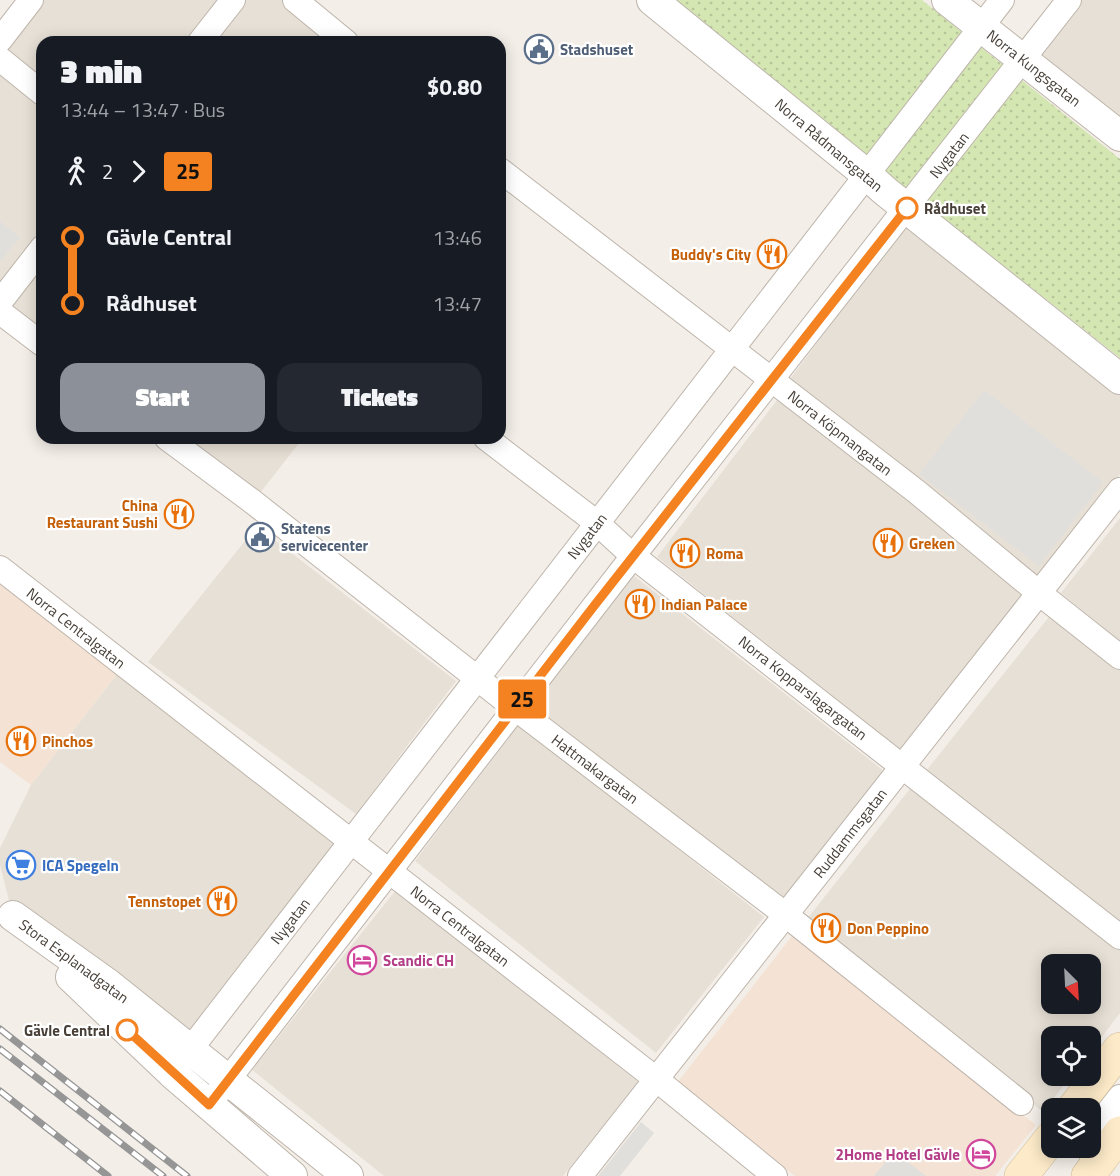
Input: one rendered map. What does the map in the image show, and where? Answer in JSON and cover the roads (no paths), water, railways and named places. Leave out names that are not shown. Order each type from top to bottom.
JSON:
[{"type":"main road","points":[[1082,1098],[1120,1049]]},
{"type":"main road","points":[[1086,1176],[1120,1133]]},
{"type":"main road","points":[[1021,1176],[1041,1151]]},
{"type":"street","points":[[0,40],[31,0]]},
{"type":"street","points":[[205,36],[233,0]]},
{"type":"street","points":[[295,0],[339,36]]},
{"type":"street","name":"Norra Rådmansgatan","points":[[652,0],[1120,379]]},
{"type":"street","name":"Norra Kungsgatan","points":[[947,0],[1120,136]]},
{"type":"street","name":"Nygatan","points":[[172,1073],[1002,0]]},
{"type":"street","name":"Nygatan","points":[[209,1105],[633,556],[1069,0]]},
{"type":"street","points":[[0,59],[36,88]]},
{"type":"street","name":"Norra Köpmangatan","points":[[506,175],[917,492],[1120,657]]},
{"type":"street","points":[[0,302],[36,256]]},
{"type":"street","points":[[0,312],[36,339]]},
{"type":"street","name":"Hattmakargatan","points":[[175,444],[786,915],[1021,1103]]},
{"type":"street","name":"Norra Kopparslagargatan","points":[[494,444],[597,522],[633,556],[1120,937]]},
{"type":"street","name":"Ruddammsgatan","points":[[580,1176],[1120,490]]},
{"type":"street","name":"Norra Centralgatan","points":[[0,568],[656,1079],[775,1176]]},
{"type":"street","name":"Stora Esplanadgatan","points":[[6,909],[108,984],[348,1176]]},
{"type":"street","name":"Stora Esplanadgatan","points":[[6,909],[42,950],[172,1073],[292,1176]]},
{"type":"street","points":[[1086,1176],[1109,1111],[1120,1097]]},
{"type":"railway","points":[[0,1029],[187,1176]]},
{"type":"railway","points":[[0,1049],[163,1176]]},
{"type":"railway","points":[[0,1091],[108,1176]]},
{"type":"place","name":"Stadshuset","points":[[539,49]]},
{"type":"place","name":"Rådhuset","points":[[907,208]]},
{"type":"place","name":"Buddy's City","points":[[772,254]]},
{"type":"place","name":"China Restaurant Sushi","points":[[179,514]]},
{"type":"place","name":"Statens servicecenter","points":[[260,537]]},
{"type":"place","name":"Greken","points":[[888,543]]},
{"type":"place","name":"Roma","points":[[685,553]]},
{"type":"place","name":"Indian Palace","points":[[640,604]]},
{"type":"place","name":"Pinchos","points":[[21,741]]},
{"type":"place","name":"ICA Spegeln","points":[[21,865]]},
{"type":"place","name":"Tennstopet","points":[[222,901]]},
{"type":"place","name":"Don Peppino","points":[[826,928]]},
{"type":"place","name":"Scandic CH","points":[[362,960]]},
{"type":"place","name":"Gävle Central","points":[[127,1030]]},
{"type":"place","name":"2Home Hotel Gävle","points":[[981,1154]]}]
